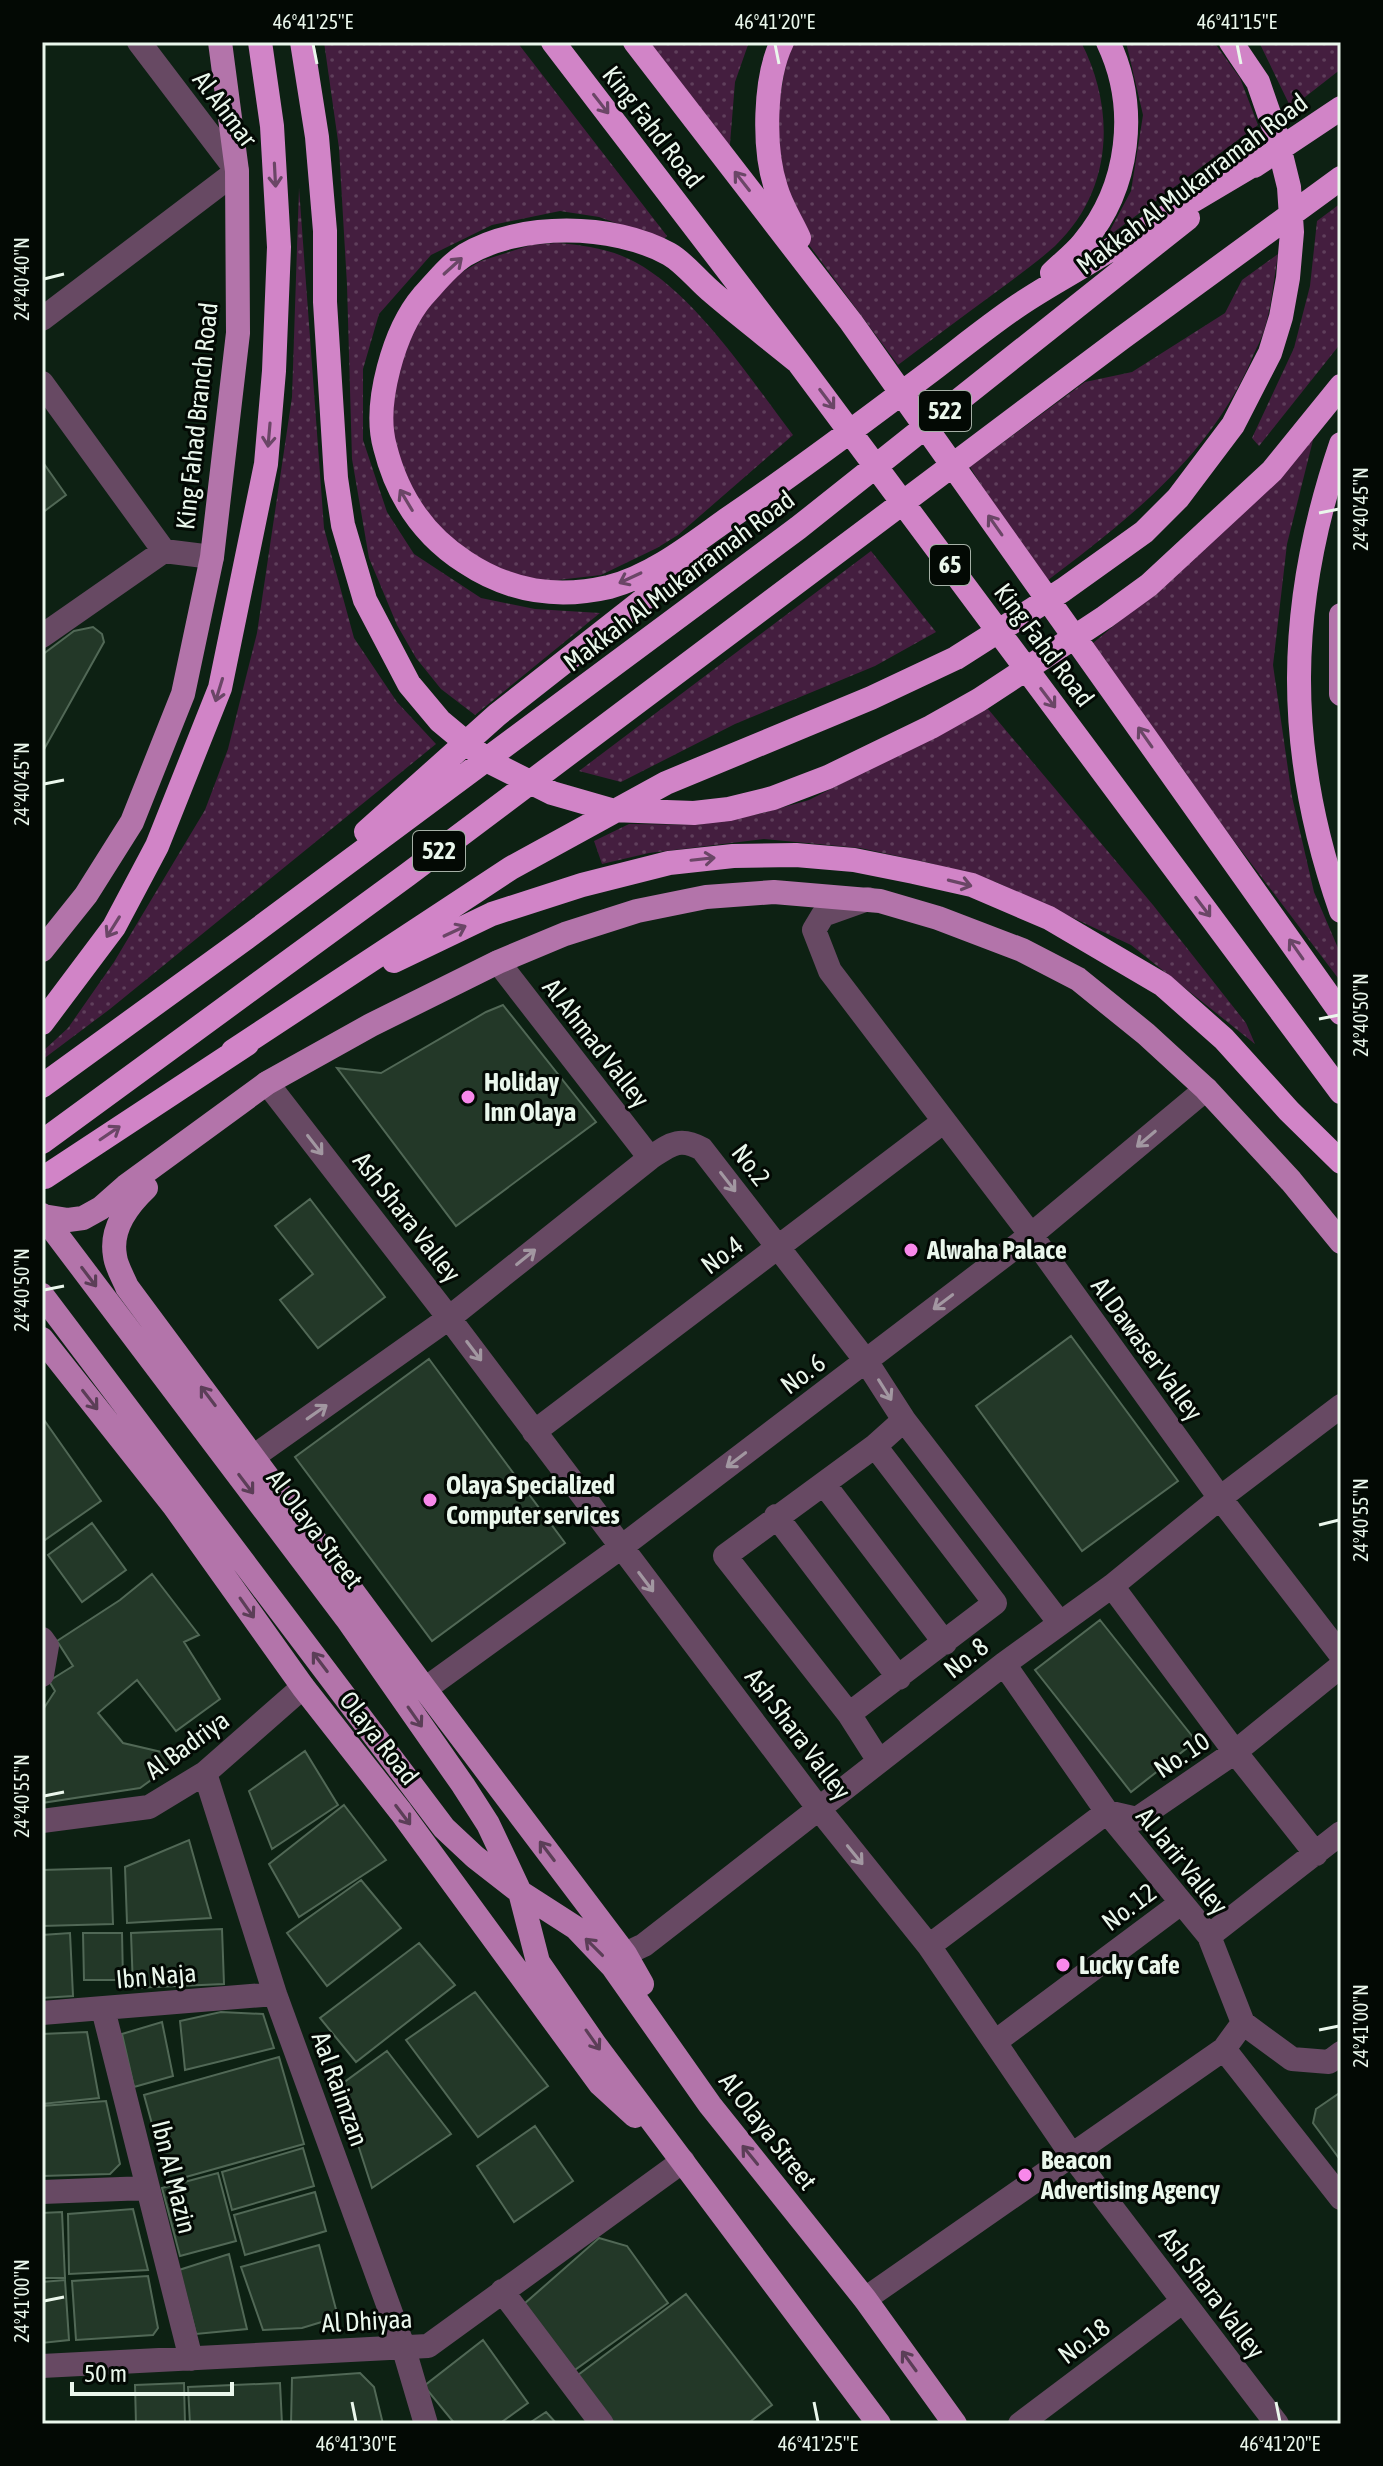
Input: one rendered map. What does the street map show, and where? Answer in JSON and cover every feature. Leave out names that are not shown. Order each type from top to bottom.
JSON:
[{"type":"highway","points":[[42,1023],[122,913],[157,846],[220,688],[266,464],[274,371],[279,247],[272,126],[260,42]]},
{"type":"highway","points":[[302,42],[317,137],[325,231],[325,302],[336,478],[343,525],[365,600],[409,684],[440,721],[488,761],[552,793],[611,810],[694,813],[729,809],[773,798],[828,777],[967,707],[1149,585],[1272,471],[1341,386]]},
{"type":"highway","name":"King Fahd Road","points":[[553,42],[798,362],[1341,1092]]},
{"type":"highway","name":"King Fahd Road","points":[[635,42],[851,322],[1341,1013]]},
{"type":"highway","points":[[782,42],[775,56],[766,132],[775,187],[801,242],[851,322]]},
{"type":"highway","points":[[1019,305],[1084,242],[1105,210],[1119,175],[1126,138],[1125,101],[1117,64],[1108,42]]},
{"type":"highway","points":[[45,1177],[511,868],[666,783],[871,698],[956,658],[1063,590],[1144,532],[1178,498],[1233,425],[1270,353],[1288,278],[1292,232],[1289,187],[1276,134],[1258,82],[1231,42]]},
{"type":"highway","name":"Makkah Al Mukarramah Road","points":[[42,1086],[798,528],[1265,158],[1341,108]]},
{"type":"highway","points":[[798,362],[709,291],[672,255],[645,243],[581,230],[510,237],[468,253],[450,265],[411,314],[395,351],[384,392],[381,433],[400,490],[423,527],[456,557],[478,571],[541,593],[563,594],[615,586],[664,563],[790,477],[1019,305],[1265,158]]},
{"type":"highway","name":"522","points":[[42,1142],[407,875],[1122,338],[1341,178]]},
{"type":"highway","points":[[1341,444],[1322,501],[1307,574],[1298,664],[1299,726],[1307,777],[1318,836],[1341,911]]},
{"type":"highway","points":[[246,938],[497,715],[717,543],[790,477]]},
{"type":"highway","points":[[233,1051],[422,946],[492,914],[582,885],[669,863],[733,856],[796,855],[854,860],[972,885],[1049,918],[1119,957],[1163,985],[1224,1039],[1289,1111],[1341,1162]]},
{"type":"main road","name":"King Fahad Branch Road","points":[[86,895],[132,822],[183,694],[212,557],[238,333],[237,171],[220,42]]},
{"type":"main road","points":[[1341,615],[1341,694]]},
{"type":"main road","points":[[43,1216],[68,1220],[83,1218],[101,1208],[126,1186],[267,1083],[371,1025],[498,962],[565,934],[623,916],[706,897],[774,892],[868,899],[938,918],[1022,950],[1078,979],[1146,1034],[1206,1089],[1291,1181],[1341,1242]]},
{"type":"main road","points":[[42,938],[86,895]]},
{"type":"main road","points":[[42,950],[86,895]]},
{"type":"main road","points":[[207,1127],[125,1208],[115,1242],[115,1257],[127,1287],[625,1954],[710,2105]]},
{"type":"main road","name":"Al Olaya Street","points":[[43,1216],[347,1619],[488,1824],[520,1892],[538,1962],[596,2046],[879,2424]]},
{"type":"main road","name":"Al Olaya Street","points":[[42,1295],[444,1828],[520,1892],[576,1928],[613,1967],[710,2105],[865,2299],[955,2424]]},
{"type":"main road","name":"Olaya Road","points":[[42,1339],[174,1506],[303,1687],[401,1812],[600,2084],[683,2161]]},
{"type":"street","name":"Al Ahmar","points":[[139,42],[237,171]]},
{"type":"street","points":[[42,319],[237,171]]},
{"type":"street","points":[[42,383],[164,551]]},
{"type":"street","points":[[42,636],[164,551],[212,557]]},
{"type":"street","name":"Al Dawaser Valley","points":[[868,899],[823,915],[814,930],[830,971],[1031,1235],[1220,1498],[1341,1655]]},
{"type":"street","name":"Al Ahmad Valley","points":[[498,962],[650,1158]]},
{"type":"street","name":"Ash Shara Valley","points":[[267,1083],[449,1318],[819,1809],[929,1946],[1071,2154],[1277,2424]]},
{"type":"street","name":"No. 6","points":[[425,1689],[620,1548],[1031,1235],[1206,1089]]},
{"type":"street","name":"No.4","points":[[534,1432],[943,1122]]},
{"type":"street","name":"No.2","points":[[253,1457],[449,1318],[650,1158],[674,1142],[690,1142],[702,1149],[866,1361],[904,1420],[1059,1622]]},
{"type":"street","name":"No. 8","points":[[625,1954],[667,1928],[1341,1406]]},
{"type":"street","points":[[879,1761],[849,1714],[725,1556],[875,1446],[904,1420]]},
{"type":"street","points":[[849,1714],[995,1603],[875,1446]]},
{"type":"street","points":[[824,1484],[945,1643]]},
{"type":"street","points":[[776,1516],[899,1678]]},
{"type":"street","points":[[1112,1586],[1235,1752],[1316,1854]]},
{"type":"street","points":[[42,1639],[47,1646],[42,1675]]},
{"type":"street","name":"Al Jarir Valley","points":[[1004,1664],[1107,1812],[1209,1936],[1243,2023]]},
{"type":"street","name":"No. 10","points":[[1107,1812],[1137,1819],[1235,1752],[1341,1666]]},
{"type":"street","name":"Al Badriya","points":[[42,1821],[149,1807],[205,1773],[303,1687]]},
{"type":"street","name":"Aal Raimzan","points":[[205,1773],[275,1994],[403,2346],[426,2424]]},
{"type":"street","points":[[929,1946],[1107,1812]]},
{"type":"street","points":[[1209,1936],[1341,1833]]},
{"type":"street","name":"No. 12","points":[[995,2042],[1181,1903]]},
{"type":"street","name":"Ibn Naja","points":[[42,2013],[275,1994]]},
{"type":"street","name":"Ibn Al Mazin","points":[[103,2009],[191,2359]]},
{"type":"street","points":[[865,2299],[1224,2049],[1243,2023],[1292,2059],[1335,2057]]},
{"type":"street","points":[[1224,2049],[1341,2198]]},
{"type":"street","name":"Al Dhiyaa","points":[[42,2366],[428,2346],[683,2161]]},
{"type":"street","points":[[42,2192],[147,2188]]},
{"type":"street","points":[[502,2291],[602,2424]]},
{"type":"street","name":"No.18","points":[[1020,2424],[1182,2302]]},
{"type":"shaded area","points":[[324,42],[517,42],[667,236],[663,240],[599,217],[560,211],[492,225],[431,255],[379,314],[363,369],[363,440],[387,512],[414,554],[481,598],[535,609],[600,613],[475,715],[441,689],[416,658],[397,625],[369,558],[352,459],[339,148]]},
{"type":"shaded area","points":[[636,42],[749,42],[735,82],[729,156]]},
{"type":"shaded area","points":[[795,42],[1081,42],[1092,68],[1100,95],[1103,149],[1098,175],[1074,224],[1040,259],[898,365],[798,230],[772,149],[787,55]]},
{"type":"shaded area","points":[[1126,42],[1214,42],[1240,78],[1258,125],[1106,238],[1131,191],[1143,115]]},
{"type":"shaded area","points":[[1259,42],[1341,42],[1341,69],[1291,108]]},
{"type":"shaded area","points":[[299,188],[324,528],[354,638],[397,702],[436,744],[110,1009],[42,1060],[42,1052],[68,1028],[114,962],[205,810],[228,749],[257,633],[292,397]]},
{"type":"shaded area","points":[[1341,203],[1341,343],[1259,446],[1252,438],[1294,348],[1310,286],[1317,221]]},
{"type":"shaded area","points":[[557,243],[587,246],[616,254],[657,276],[721,340],[793,435],[678,535],[657,548],[601,575],[549,581],[497,570],[432,527],[394,460],[390,382],[421,311],[459,274],[481,261],[531,245]]},
{"type":"shaded area","points":[[1278,254],[1262,336],[1233,396],[1212,429],[1162,486],[1043,584],[970,467],[1085,382],[1132,372],[1225,313],[1242,280]]},
{"type":"shaded area","points":[[1316,428],[1287,544],[1273,665],[1292,797],[1314,892],[1341,955],[1341,982],[1168,748],[1087,648],[1145,600]]},
{"type":"shaded area","points":[[871,551],[936,632],[875,666],[735,724],[621,782],[579,771]]},
{"type":"shaded area","points":[[988,709],[1153,905],[1246,1023],[1255,1044],[1131,945],[996,882],[930,863],[860,848],[764,839],[649,853],[602,864],[594,841],[629,824],[697,825],[759,814],[809,800]]},
{"type":"building","points":[[42,461],[66,495],[42,513]]},
{"type":"building","points":[[93,627],[102,634],[104,642],[42,753],[42,655],[74,631]]},
{"type":"building","name":"Holiday Inn Olaya","points":[[503,1005],[596,1122],[456,1226],[337,1068],[381,1073]]},
{"type":"building","points":[[310,1199],[385,1297],[318,1348],[280,1300],[313,1274],[275,1226]]},
{"type":"building","points":[[1071,1336],[1178,1481],[1082,1551],[976,1406]]},
{"type":"building","name":"Olaya Specialized Computer services","points":[[429,1359],[565,1543],[432,1641],[295,1457]]},
{"type":"building","points":[[42,1417],[101,1501],[42,1542]]},
{"type":"building","points":[[92,1523],[126,1570],[82,1602],[48,1555]]},
{"type":"building","points":[[152,1574],[199,1635],[184,1642],[220,1699],[176,1731],[137,1680],[98,1713],[123,1743],[183,1757],[140,1788],[42,1803],[44,1708],[55,1691],[49,1681],[73,1666],[57,1641],[120,1600]]},
{"type":"building","points":[[1100,1620],[1196,1741],[1131,1792],[1035,1670]]},
{"type":"building","points":[[305,1751],[338,1805],[272,1849],[249,1791]]},
{"type":"building","points":[[344,1805],[386,1860],[299,1917],[269,1864]]},
{"type":"building","points":[[189,1840],[211,1918],[127,1923],[125,1867]]},
{"type":"building","points":[[111,1868],[113,1924],[42,1926],[42,1870]]},
{"type":"building","points":[[361,1880],[401,1928],[327,1986],[287,1933]]},
{"type":"building","points":[[222,1929],[224,1984],[133,1988],[131,1933]]},
{"type":"building","points":[[70,1933],[73,1996],[42,1998],[42,1935]]},
{"type":"building","points":[[83,1933],[122,1933],[123,1980],[84,1980]]},
{"type":"building","points":[[419,1943],[455,1985],[356,2062],[320,2018]]},
{"type":"building","points":[[475,1992],[548,2086],[478,2137],[406,2040]]},
{"type":"building","points":[[221,2012],[263,2014],[274,2048],[185,2070],[180,2021]]},
{"type":"building","points":[[162,2022],[173,2076],[134,2087],[122,2034]]},
{"type":"building","points":[[87,2032],[99,2098],[42,2104],[42,2034]]},
{"type":"building","points":[[387,2051],[451,2134],[372,2188],[339,2086]]},
{"type":"building","points":[[279,2057],[304,2144],[168,2182],[144,2095]]},
{"type":"building","points":[[1341,2092],[1341,2161],[1313,2123],[1316,2109]]},
{"type":"building","points":[[106,2101],[120,2164],[110,2174],[42,2176],[42,2106]]},
{"type":"building","points":[[535,2126],[573,2181],[514,2222],[477,2166]]},
{"type":"building","points":[[303,2148],[314,2186],[232,2210],[222,2172]]},
{"type":"building","points":[[218,2173],[236,2241],[180,2256],[162,2188]]},
{"type":"building","points":[[315,2192],[326,2231],[245,2255],[234,2215]]},
{"type":"building","points":[[133,2209],[148,2270],[69,2274],[68,2214]]},
{"type":"building","points":[[62,2212],[65,2278],[42,2278],[42,2213]]},
{"type":"building","points":[[599,2238],[627,2246],[668,2303],[572,2372],[524,2304]]},
{"type":"building","points":[[319,2245],[338,2317],[302,2328],[263,2330],[241,2267]]},
{"type":"building","points":[[229,2254],[247,2329],[196,2334],[179,2270]]},
{"type":"building","points":[[148,2276],[158,2328],[153,2335],[76,2340],[72,2281]]},
{"type":"building","points":[[65,2280],[69,2340],[42,2343],[42,2282]]},
{"type":"building","points":[[686,2294],[772,2405],[747,2424],[589,2424],[562,2387]]},
{"type":"building","points":[[483,2340],[528,2403],[499,2424],[455,2424],[424,2386]]},
{"type":"building","points":[[360,2373],[374,2387],[383,2424],[291,2424],[292,2378]]},
{"type":"building","points":[[184,2383],[185,2424],[136,2424],[135,2385]]},
{"type":"building","points":[[280,2383],[282,2424],[190,2424],[188,2387]]},
{"type":"building","points":[[546,2412],[557,2424],[528,2424]]},
{"type":"place","name":"Holiday Inn Olaya","points":[[468,1097]]},
{"type":"place","name":"Alwaha Palace","points":[[911,1250]]},
{"type":"place","name":"Olaya Specialized Computer services","points":[[430,1500]]},
{"type":"place","name":"Lucky Cafe","points":[[1063,1965]]},
{"type":"place","name":"Beacon Advertising Agency","points":[[1025,2175]]}]
